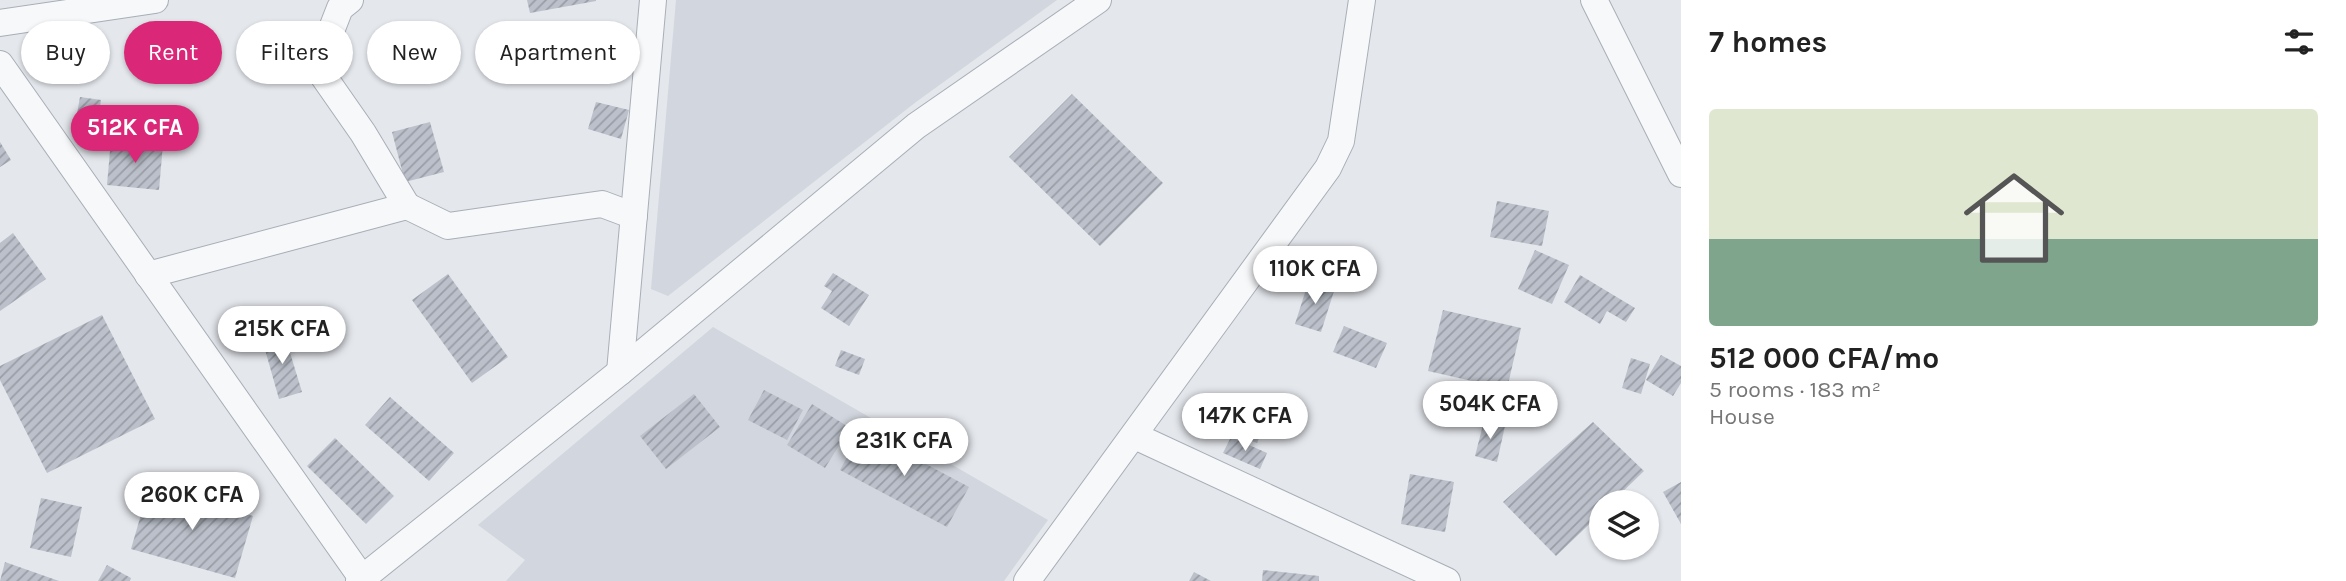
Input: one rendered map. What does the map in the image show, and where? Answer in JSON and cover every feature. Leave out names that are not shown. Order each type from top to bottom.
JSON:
[{"type":"street","points":[[0,23],[155,0]]},
{"type":"street","points":[[350,0],[340,8],[317,67],[363,133],[407,206],[448,226],[602,204],[634,216]]},
{"type":"street","points":[[620,372],[653,0]]},
{"type":"street","points":[[0,64],[361,580],[620,372],[916,126],[1098,0]]},
{"type":"street","points":[[1027,581],[1328,168],[1341,141],[1362,0]]},
{"type":"street","points":[[1594,0],[1681,174]]},
{"type":"street","points":[[148,275],[407,206]]},
{"type":"street","points":[[1135,436],[1447,581]]},
{"type":"shaded area","points":[[676,0],[1057,0],[916,102],[668,296],[651,289]]},
{"type":"shaded area","points":[[713,327],[1048,520],[1004,581],[506,581],[525,560],[478,525]]},
{"type":"building","points":[[527,0],[596,0],[596,1],[530,13]]},
{"type":"building","points":[[1072,94],[1163,183],[1100,246],[1009,157]]},
{"type":"building","points":[[80,97],[101,100],[95,139],[73,136]]},
{"type":"building","points":[[596,102],[629,110],[621,139],[588,129]]},
{"type":"building","points":[[430,122],[444,172],[405,182],[392,132]]},
{"type":"building","points":[[111,139],[163,144],[159,190],[107,185]]},
{"type":"building","points":[[0,142],[11,160],[0,167]]},
{"type":"building","points":[[1497,201],[1549,211],[1542,246],[1490,237]]},
{"type":"building","points":[[13,233],[46,279],[0,311],[0,243]]},
{"type":"building","points":[[1535,250],[1569,265],[1552,304],[1518,289]]},
{"type":"building","points":[[833,273],[869,295],[849,326],[821,308],[832,291],[824,286]]},
{"type":"building","points":[[448,274],[508,357],[472,383],[412,300]]},
{"type":"building","points":[[1580,275],[1635,308],[1626,322],[1607,311],[1600,324],[1564,302]]},
{"type":"building","points":[[1309,280],[1335,288],[1321,332],[1295,324]]},
{"type":"building","points":[[1443,310],[1521,328],[1507,389],[1428,371]]},
{"type":"building","points":[[102,315],[155,419],[47,473],[0,380],[0,366]]},
{"type":"building","points":[[1344,326],[1387,343],[1376,368],[1333,352]]},
{"type":"building","points":[[284,333],[302,392],[279,399],[262,339]]},
{"type":"building","points":[[841,350],[865,359],[859,375],[835,366]]},
{"type":"building","points":[[1661,355],[1681,366],[1681,383],[1673,396],[1646,380]]},
{"type":"building","points":[[1631,358],[1650,364],[1641,394],[1622,388]]},
{"type":"building","points":[[764,390],[803,410],[787,440],[748,420]]},
{"type":"building","points":[[694,394],[720,427],[666,469],[640,436]]},
{"type":"building","points":[[390,397],[454,453],[429,481],[365,425]]},
{"type":"building","points":[[1242,401],[1270,412],[1257,443],[1230,433]]},
{"type":"building","points":[[812,404],[850,428],[825,468],[787,445]]},
{"type":"building","points":[[1484,421],[1505,426],[1497,462],[1475,456]]},
{"type":"building","points":[[1593,422],[1644,471],[1624,490],[1589,490],[1589,524],[1556,556],[1503,502]]},
{"type":"building","points":[[862,430],[969,487],[947,527],[840,470]]},
{"type":"building","points":[[1231,437],[1267,453],[1260,469],[1223,453]]},
{"type":"building","points":[[335,438],[394,496],[366,524],[307,466]]},
{"type":"building","points":[[1410,474],[1454,482],[1445,532],[1401,524]]},
{"type":"building","points":[[1681,482],[1681,524],[1663,492]]},
{"type":"building","points":[[149,487],[253,516],[235,578],[131,549]]},
{"type":"building","points":[[41,498],[82,507],[71,557],[30,548]]},
{"type":"building","points":[[5,562],[59,581],[0,581]]},
{"type":"building","points":[[107,565],[131,578],[130,581],[98,581]]},
{"type":"building","points":[[1263,570],[1319,576],[1319,581],[1262,581]]},
{"type":"building","points":[[1194,572],[1211,581],[1189,581]]}]
